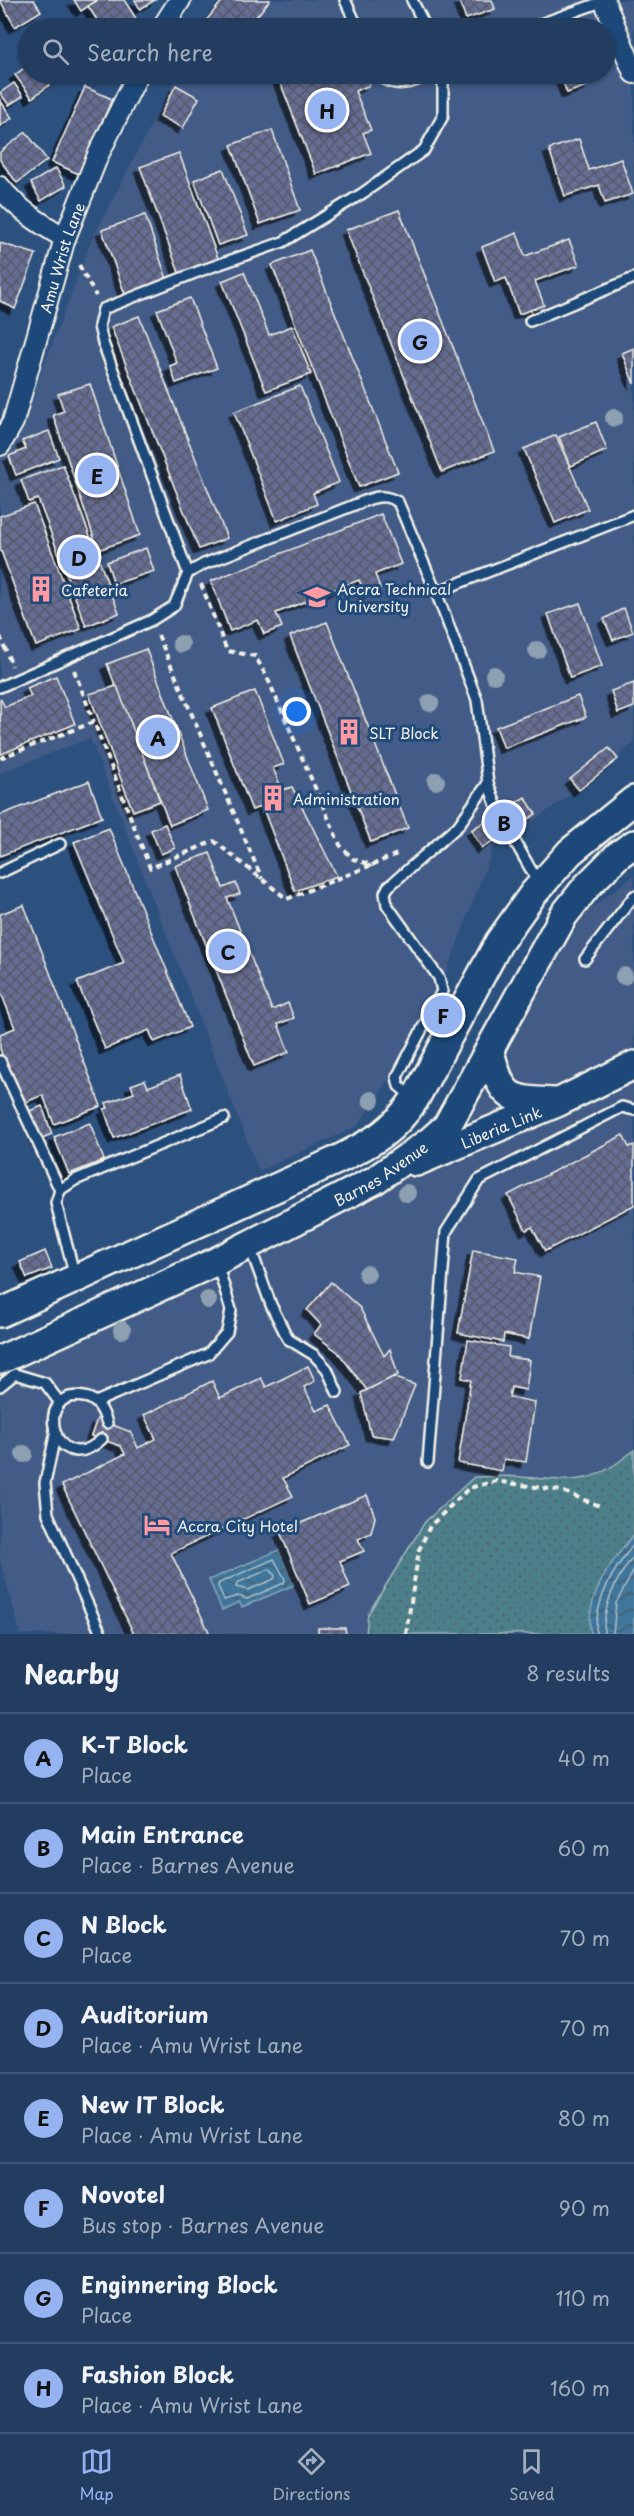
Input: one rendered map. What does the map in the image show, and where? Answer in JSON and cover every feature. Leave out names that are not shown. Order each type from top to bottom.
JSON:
[{"type":"main road","name":"Barnes Avenue","points":[[0,1313],[335,1161],[381,1137],[402,1117],[415,1100],[499,942],[540,885],[570,852],[634,800]]},
{"type":"main road","name":"Barnes Avenue","points":[[0,1360],[217,1261],[375,1180],[429,1142],[447,1125],[490,1052],[564,915],[587,886],[618,855],[634,844]]},
{"type":"main road","name":"Liberia Link","points":[[490,1052],[500,1083],[506,1093],[520,1100],[559,1102]]},
{"type":"main road","name":"Liberia Link","points":[[375,1180],[559,1102],[634,1065]]},
{"type":"street","points":[[168,18],[180,0]]},
{"type":"street","points":[[604,0],[611,18]]},
{"type":"street","points":[[616,29],[634,73]]},
{"type":"street","name":"Amu Wrist Lane","points":[[0,445],[13,422],[65,238],[98,154],[133,84]]},
{"type":"street","points":[[0,187],[9,198],[42,225],[65,238]]},
{"type":"lane","points":[[345,0],[353,18]]},
{"type":"lane","points":[[412,0],[421,18]]},
{"type":"lane","points":[[556,18],[604,0]]},
{"type":"lane","points":[[191,571],[103,343],[99,326],[103,309],[283,242],[363,194],[424,150],[443,116],[442,84]]},
{"type":"lane","points":[[530,321],[634,278]]},
{"type":"lane","points":[[0,687],[152,620],[174,606],[191,571],[381,496],[398,502],[436,592],[477,700],[488,783],[499,813]]},
{"type":"lane","points":[[436,592],[634,514]]},
{"type":"lane","points":[[415,1100],[399,1086],[397,1077],[442,991],[441,984],[440,978],[387,905],[385,893],[388,887],[458,826],[488,783]]},
{"type":"lane","points":[[509,831],[540,885]]},
{"type":"lane","points":[[0,873],[60,844]]},
{"type":"lane","points":[[585,959],[634,896]]},
{"type":"lane","points":[[0,1061],[60,1190]]},
{"type":"lane","points":[[428,1462],[446,1232],[479,1180],[622,1107],[634,1110]]},
{"type":"lane","points":[[76,1279],[56,1203],[60,1190],[75,1180],[224,1118]]},
{"type":"lane","points":[[249,1244],[271,1305],[288,1339],[315,1355],[327,1369],[337,1392]]},
{"type":"lane","points":[[96,1402],[208,1354],[227,1332],[231,1310],[217,1261]]},
{"type":"lane","points":[[0,1386],[15,1374],[45,1383],[60,1404]]},
{"type":"lane","points":[[101,1634],[48,1514],[45,1483],[55,1436],[52,1419],[60,1404],[69,1398],[88,1397],[104,1411],[107,1423]]},
{"type":"lane","points":[[55,1436],[62,1445],[72,1450],[83,1451],[94,1447],[102,1440]]},
{"type":"path","points":[[65,238],[103,309]]},
{"type":"path","points":[[191,571],[227,651],[255,656],[267,677],[340,845],[353,859],[372,865]]},
{"type":"path","points":[[152,620],[263,880]]},
{"type":"path","points":[[0,636],[17,680]]},
{"type":"path","points":[[69,657],[150,868],[214,841],[287,899],[405,851]]},
{"type":"path","points":[[0,758],[94,722]]},
{"type":"path","points":[[405,1634],[419,1550],[430,1526],[469,1488],[496,1481],[562,1491],[602,1507]]},
{"type":"shaded area","name":"Accra Technical University","points":[[228,0],[634,0],[634,743],[563,800],[493,848],[431,1013],[358,1126],[259,1171],[90,738],[0,773],[0,457],[10,445],[31,399],[92,239],[173,84],[616,84],[616,18],[215,18]]},
{"type":"shaded area","points":[[634,876],[634,1634],[21,1634],[0,1560],[0,1393],[5,1382],[76,1333],[377,1190],[504,1047],[586,912]]},
{"type":"green space","points":[[634,1450],[634,1634],[366,1634],[368,1614],[425,1522],[474,1477],[581,1479],[606,1470]]},
{"type":"water","points":[[634,1534],[634,1634],[591,1634],[590,1620],[596,1593],[609,1568]]},
{"type":"water","points":[[279,1550],[294,1585],[242,1607],[239,1602],[222,1610],[209,1580]]},
{"type":"building","points":[[0,0],[34,0],[41,11],[30,18],[18,18],[18,25],[15,27]]},
{"type":"building","points":[[74,0],[98,0],[81,11]]},
{"type":"building","points":[[98,0],[124,0],[136,18],[96,18],[88,6]]},
{"type":"building","points":[[135,0],[155,0],[140,9]]},
{"type":"building","points":[[223,0],[270,0],[255,18],[208,18]]},
{"type":"building","points":[[459,0],[492,0],[495,9],[466,18]]},
{"type":"building","points":[[14,83],[23,96],[9,105],[0,93]]},
{"type":"building","points":[[22,84],[51,84],[32,98]]},
{"type":"building","points":[[281,84],[370,84],[355,91],[371,130],[363,133],[371,153],[316,174]]},
{"type":"building","points":[[564,84],[589,84],[589,85],[567,93]]},
{"type":"building","points":[[176,85],[199,98],[183,128],[160,116]]},
{"type":"building","points":[[85,87],[112,99],[79,174],[52,162]]},
{"type":"building","points":[[0,100],[12,118],[0,126]]},
{"type":"building","points":[[272,130],[300,210],[260,224],[231,145]]},
{"type":"building","points":[[26,132],[47,160],[17,183],[0,160],[0,152]]},
{"type":"building","points":[[579,139],[589,170],[621,159],[633,194],[605,203],[599,185],[565,196],[549,149]]},
{"type":"building","points":[[179,153],[219,261],[180,275],[140,167]]},
{"type":"building","points":[[56,168],[66,186],[41,201],[31,183]]},
{"type":"building","points":[[223,169],[248,235],[218,245],[194,180]]},
{"type":"building","points":[[399,210],[494,451],[442,472],[346,230]]},
{"type":"building","points":[[145,215],[168,282],[126,297],[102,230]]},
{"type":"building","points":[[517,233],[525,256],[569,240],[579,265],[535,281],[544,305],[519,314],[506,278],[495,282],[482,247]]},
{"type":"building","points":[[0,243],[36,254],[15,309],[0,301]]},
{"type":"building","points":[[310,250],[398,472],[359,487],[272,265]]},
{"type":"building","points":[[244,272],[269,335],[292,326],[311,374],[266,391],[222,281]]},
{"type":"building","points":[[190,298],[217,368],[176,383],[170,366],[177,363],[157,310]]},
{"type":"building","points":[[139,316],[227,538],[199,549],[111,327]]},
{"type":"building","points":[[634,348],[634,384],[622,353]]},
{"type":"building","points":[[90,384],[140,535],[98,550],[53,415],[64,411],[58,394]]},
{"type":"building","points":[[300,386],[339,482],[313,493],[317,504],[277,521],[234,412]]},
{"type":"building","points":[[596,422],[607,450],[571,466],[559,437]]},
{"type":"building","points":[[49,431],[59,458],[16,475],[9,456],[26,449],[22,441]]},
{"type":"building","points":[[556,435],[588,509],[555,523],[524,449]]},
{"type":"building","points":[[63,465],[119,613],[86,626],[38,499],[29,502],[21,480]]},
{"type":"building","name":"Cafeteria","points":[[34,504],[81,629],[36,646],[0,548],[0,516]]},
{"type":"building","points":[[381,514],[401,564],[375,574],[380,588],[365,594],[359,580],[276,613],[282,627],[264,634],[258,620],[230,631],[211,581]]},
{"type":"building","points":[[146,548],[154,571],[114,584],[107,562]]},
{"type":"building","points":[[580,603],[602,666],[570,678],[548,614]]},
{"type":"building","points":[[624,608],[633,632],[613,640],[604,619]]},
{"type":"building","name":"SLT Block","points":[[327,622],[408,828],[371,842],[290,636]]},
{"type":"building","points":[[146,649],[208,810],[170,825],[107,664]]},
{"type":"building","points":[[56,676],[75,724],[1,754],[0,698],[5,707],[31,696],[27,688]]},
{"type":"building","points":[[634,683],[634,707],[618,713],[611,691]]},
{"type":"building","points":[[117,686],[160,801],[133,811],[89,694]]},
{"type":"building","name":"Administration","points":[[255,691],[284,764],[273,768],[282,790],[292,787],[337,876],[295,891],[262,806],[252,810],[212,708]]},
{"type":"building","points":[[578,696],[586,717],[504,748],[496,727]]},
{"type":"building","points":[[609,748],[618,759],[579,790],[570,779]]},
{"type":"building","points":[[89,781],[102,817],[0,856],[0,815]]},
{"type":"building","points":[[525,797],[536,814],[482,848],[471,830]]},
{"type":"building","points":[[165,824],[175,848],[161,854],[151,830]]},
{"type":"building","points":[[109,828],[190,1027],[154,1042],[149,1030],[105,1049],[77,982],[124,963],[74,842]]},
{"type":"building","points":[[210,853],[223,888],[236,883],[240,894],[227,898],[272,1010],[288,1003],[294,1018],[278,1024],[289,1052],[254,1066],[175,866]]},
{"type":"building","points":[[24,905],[101,1106],[54,1124],[43,1095],[21,1104],[0,1049],[0,1034],[15,1028],[0,990],[0,914]]},
{"type":"building","points":[[180,1075],[192,1109],[114,1138],[104,1109],[108,1108],[106,1103],[134,1093],[131,1085],[145,1080],[148,1087]]},
{"type":"building","points":[[42,1106],[52,1134],[37,1140],[27,1112]]},
{"type":"building","points":[[90,1123],[104,1160],[69,1174],[54,1137]]},
{"type":"building","points":[[623,1135],[629,1147],[634,1145],[634,1205],[545,1251],[532,1227],[526,1230],[508,1195]]},
{"type":"building","points":[[473,1250],[518,1258],[515,1272],[540,1277],[529,1339],[504,1334],[503,1342],[458,1333]]},
{"type":"building","points":[[45,1251],[52,1268],[27,1278],[20,1262]]},
{"type":"building","points":[[331,1282],[360,1308],[384,1356],[390,1349],[398,1375],[367,1390],[338,1352],[314,1334],[321,1325],[307,1310]]},
{"type":"building","points":[[468,1340],[509,1347],[508,1357],[530,1360],[526,1390],[511,1387],[509,1397],[535,1402],[526,1462],[504,1459],[502,1471],[458,1463],[471,1380],[462,1378]]},
{"type":"building","name":"Accra City Hotel","points":[[308,1366],[315,1381],[304,1387],[316,1411],[330,1405],[350,1445],[283,1478],[293,1496],[171,1553],[210,1634],[134,1634],[62,1485],[125,1454],[121,1446],[91,1436],[97,1419],[131,1432],[138,1448],[156,1439],[144,1415],[212,1381],[220,1398],[261,1378],[266,1387]]},
{"type":"building","points":[[393,1377],[415,1385],[394,1438],[371,1435],[361,1393]]},
{"type":"building","points":[[367,1495],[375,1517],[371,1533],[358,1539],[364,1551],[340,1561],[350,1587],[310,1604],[280,1532]]},
{"type":"building","points":[[318,1628],[345,1628],[346,1634],[318,1634]]},
{"type":"place","name":"Fashion Block","points":[[327,110]]},
{"type":"place","name":"Enginnering Block","points":[[420,341]]},
{"type":"place","name":"New IT Block","points":[[97,475]]},
{"type":"place","name":"Auditorium","points":[[79,557]]},
{"type":"place","name":"Cafeteria","points":[[41,589]]},
{"type":"place","name":"Accra Technical University","points":[[317,597]]},
{"type":"place","name":"SLT Block","points":[[349,732]]},
{"type":"place","name":"K-T Block","points":[[158,737]]},
{"type":"place","name":"Administration","points":[[273,798]]},
{"type":"place","name":"Main Entrance","points":[[504,822]]},
{"type":"place","name":"N Block","points":[[228,951]]},
{"type":"place","name":"Novotel","points":[[443,1015]]},
{"type":"place","name":"Accra City Hotel","points":[[157,1525]]}]
